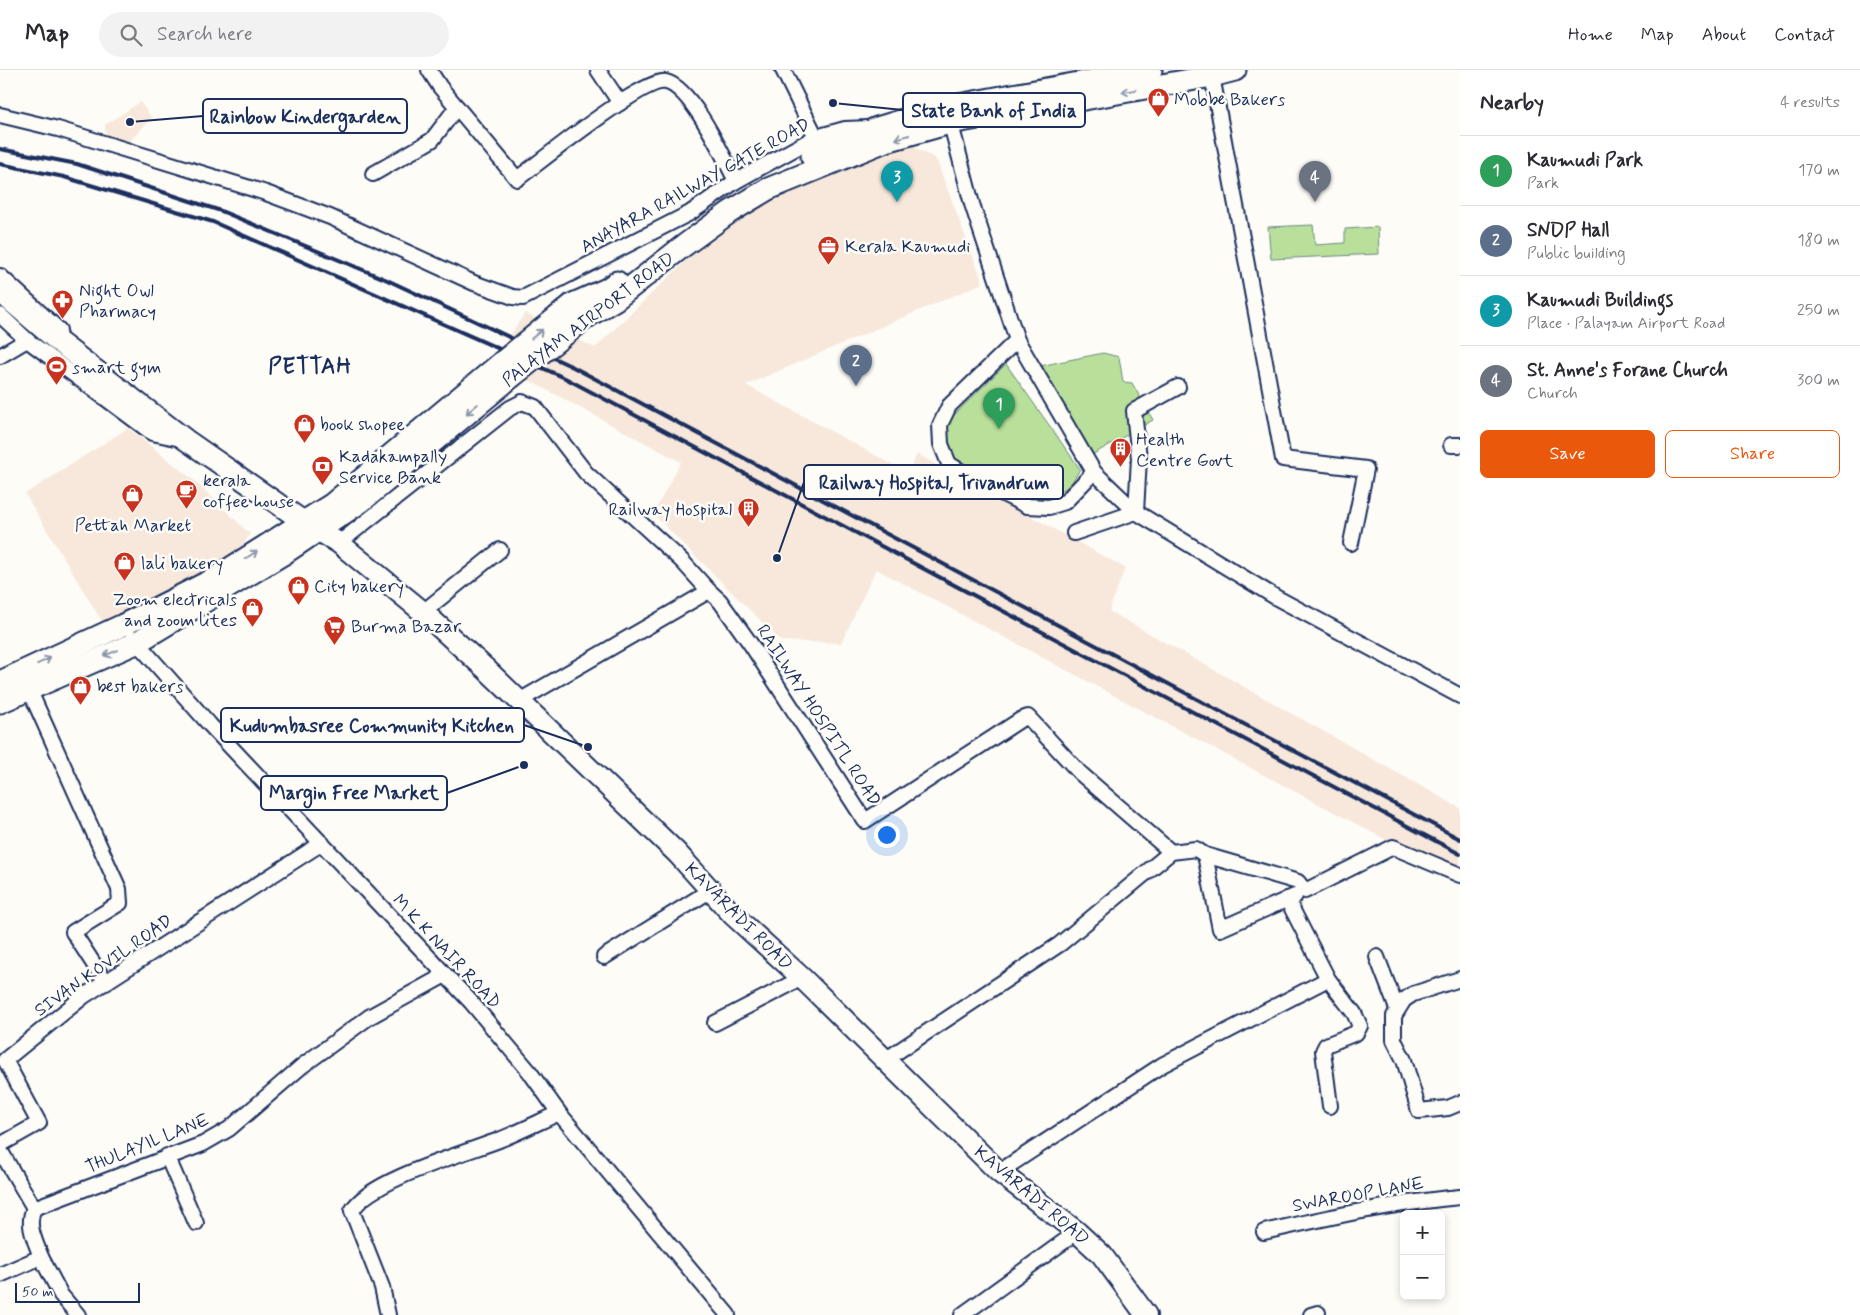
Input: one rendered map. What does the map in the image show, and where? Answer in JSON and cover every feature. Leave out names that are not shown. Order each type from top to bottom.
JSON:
[{"type":"main road","name":"PALAYAM AIRPORT ROAD","points":[[580,310],[616,299],[730,212],[768,189],[948,115],[1151,70]]},
{"type":"main road","name":"PALAYAM AIRPORT ROAD","points":[[580,310],[698,218],[736,191],[877,128],[1234,70]]},
{"type":"main road","points":[[0,292],[55,339],[186,440],[258,490],[261,502],[307,525]]},
{"type":"main road","points":[[505,371],[580,310]]},
{"type":"main road","name":"PALAYAM AIRPORT ROAD","points":[[0,702],[136,643],[307,525],[365,475],[505,371]]},
{"type":"main road","name":"PALAYAM AIRPORT ROAD","points":[[0,682],[124,625],[212,580],[307,525],[362,501],[505,371]]},
{"type":"main road","name":"KAVARADI ROAD","points":[[258,490],[277,493],[307,525],[339,542],[423,612],[519,701],[677,854],[734,915],[802,978],[999,1172],[1077,1232],[1102,1255],[1146,1315]]},
{"type":"street","points":[[429,70],[457,108],[517,179],[620,103],[654,83],[667,82],[682,93],[699,113],[736,181]]},
{"type":"street","points":[[598,70],[620,103]]},
{"type":"street","points":[[783,70],[816,137]]},
{"type":"street","points":[[1211,73],[1283,459],[1366,469],[1352,543]]},
{"type":"street","points":[[373,174],[432,140],[457,108]]},
{"type":"street","name":"ANAYARA RAILWAY GATE ROAD","points":[[0,115],[58,128],[266,193],[330,217],[474,284],[523,298],[690,213],[736,181],[816,137],[845,128],[877,128]]},
{"type":"street","points":[[948,115],[972,204],[1017,340],[1094,472],[1136,512],[1277,598],[1460,696]]},
{"type":"street","points":[[0,276],[105,370],[186,430],[186,440],[152,433],[28,340],[0,316]]},
{"type":"street","points":[[0,356],[28,340]]},
{"type":"street","points":[[1017,340],[949,406],[940,425],[941,444],[949,464],[975,480],[1027,506],[1049,507],[1065,502],[1094,472]]},
{"type":"street","points":[[1136,512],[1139,458],[1134,411],[1178,387]]},
{"type":"street","points":[[339,542],[510,408],[522,402],[535,407],[586,473],[682,561],[709,591],[519,701]]},
{"type":"street","points":[[1074,533],[1136,512]]},
{"type":"street","points":[[423,612],[500,550]]},
{"type":"street","name":"RAILWAY HOSPITL ROAD","points":[[709,591],[720,601],[752,646],[865,821],[1020,720],[1028,717],[1066,759],[1171,852]]},
{"type":"street","name":"M K K NAIR ROAD","points":[[124,625],[136,643],[471,1002],[529,1071],[559,1113],[728,1315]]},
{"type":"street","points":[[29,689],[118,889],[120,902],[73,932],[106,983]]},
{"type":"street","name":"SIVAN KOVIL ROAD","points":[[0,1144],[39,1122],[5,1060],[84,996],[322,844]]},
{"type":"street","points":[[1205,855],[1220,929],[1304,891],[1393,847],[1460,875]]},
{"type":"street","points":[[885,1060],[1060,944],[1171,852],[1196,849],[1205,855],[1298,882],[1304,891]]},
{"type":"street","points":[[604,957],[710,890]]},
{"type":"street","points":[[1287,899],[1328,979],[1354,1013],[1360,1026],[1356,1033],[1326,1045],[1323,1051],[1330,1106]]},
{"type":"street","points":[[1376,957],[1397,1009]]},
{"type":"street","name":"THULAYIL LANE","points":[[34,1208],[166,1156],[203,1144],[229,1129],[302,1066],[369,1017],[445,975]]},
{"type":"street","points":[[715,1023],[802,978]]},
{"type":"street","points":[[999,1172],[1162,1065],[1328,979]]},
{"type":"street","points":[[1460,979],[1413,994],[1404,1000],[1394,1016],[1394,1040],[1404,1060],[1419,1111],[1448,1108],[1460,1103]]},
{"type":"street","points":[[388,1315],[382,1288],[352,1211],[357,1202],[366,1194],[394,1180],[502,1139],[559,1113]]},
{"type":"street","points":[[0,1150],[34,1208],[30,1216],[30,1229],[41,1257],[61,1296],[78,1315]]},
{"type":"street","points":[[166,1156],[196,1223]]},
{"type":"street","name":"SWAROOP LANE","points":[[1264,1232],[1346,1213],[1423,1200],[1460,1197]]},
{"type":"street","points":[[962,1315],[1077,1232]]},
{"type":"street","points":[[0,1275],[41,1257]]},
{"type":"shaded area","points":[[140,102],[152,118],[126,145],[106,139],[105,125]]},
{"type":"shaded area","points":[[914,147],[936,159],[983,283],[746,385],[908,473],[917,454],[1125,568],[1109,611],[1460,808],[1460,879],[876,569],[841,643],[781,641],[653,514],[681,462],[493,361],[525,313],[595,348],[700,247],[755,208],[889,149]]},
{"type":"shaded area","name":"Pettah Market","points":[[128,428],[196,482],[250,534],[234,559],[106,628],[25,494]]},
{"type":"green space","points":[[1313,225],[1315,245],[1345,243],[1345,229],[1378,227],[1379,254],[1271,259],[1268,227]]},
{"type":"green space","points":[[1103,353],[1119,357],[1123,382],[1132,383],[1153,420],[1090,456],[1040,366]]},
{"type":"green space","points":[[1006,364],[1080,469],[1071,484],[1049,500],[1016,495],[952,460],[943,438],[948,421]]},
{"type":"railway","points":[[0,149],[77,164],[221,211],[385,279],[573,367],[1460,839]]},
{"type":"railway","points":[[0,164],[64,177],[213,222],[565,378],[1460,854]]},
{"type":"place","name":"State Bank of India","points":[[833,103]]},
{"type":"place","name":"Mobbe Bakers","points":[[1158,118]]},
{"type":"place","name":"Rainbow Kindergarden","points":[[130,122]]},
{"type":"place","name":"Kaumudi Buildings","points":[[897,202]]},
{"type":"place","name":"St. Anne's Forane Church","points":[[1315,202]]},
{"type":"place","name":"Kerala Kaumudi","points":[[829,265]]},
{"type":"place","name":"Night Owl Pharmacy","points":[[63,319]]},
{"type":"place","name":"smart gym","points":[[56,386]]},
{"type":"place","name":"SNDP Hall","points":[[856,386]]},
{"type":"place","name":"Kaumudi Park","points":[[999,429]]},
{"type":"place","name":"book shopee","points":[[304,443]]},
{"type":"place","name":"Health Centre Govt","points":[[1120,468]]},
{"type":"place","name":"Kadakampally Service Bank","points":[[323,485]]},
{"type":"place","name":"kerala coffee house","points":[[187,509]]},
{"type":"place","name":"Pettah Market","points":[[133,514]]},
{"type":"place","name":"Railway Hospital","points":[[748,528]]},
{"type":"place","name":"Railway Hospital, Trivandrum","points":[[777,558]]},
{"type":"place","name":"lali bakery","points":[[125,582]]},
{"type":"place","name":"City bakery","points":[[298,605]]},
{"type":"place","name":"Zoom electricals and zoom lites","points":[[253,628]]},
{"type":"place","name":"Burma Bazar","points":[[335,645]]},
{"type":"place","name":"best bakers","points":[[80,705]]},
{"type":"place","name":"Kudumbasree Community Kitchen","points":[[588,747]]},
{"type":"place","name":"Margin Free Market","points":[[524,765]]},
{"type":"district","name":"PETTAH","points":[[310,365]]}]
